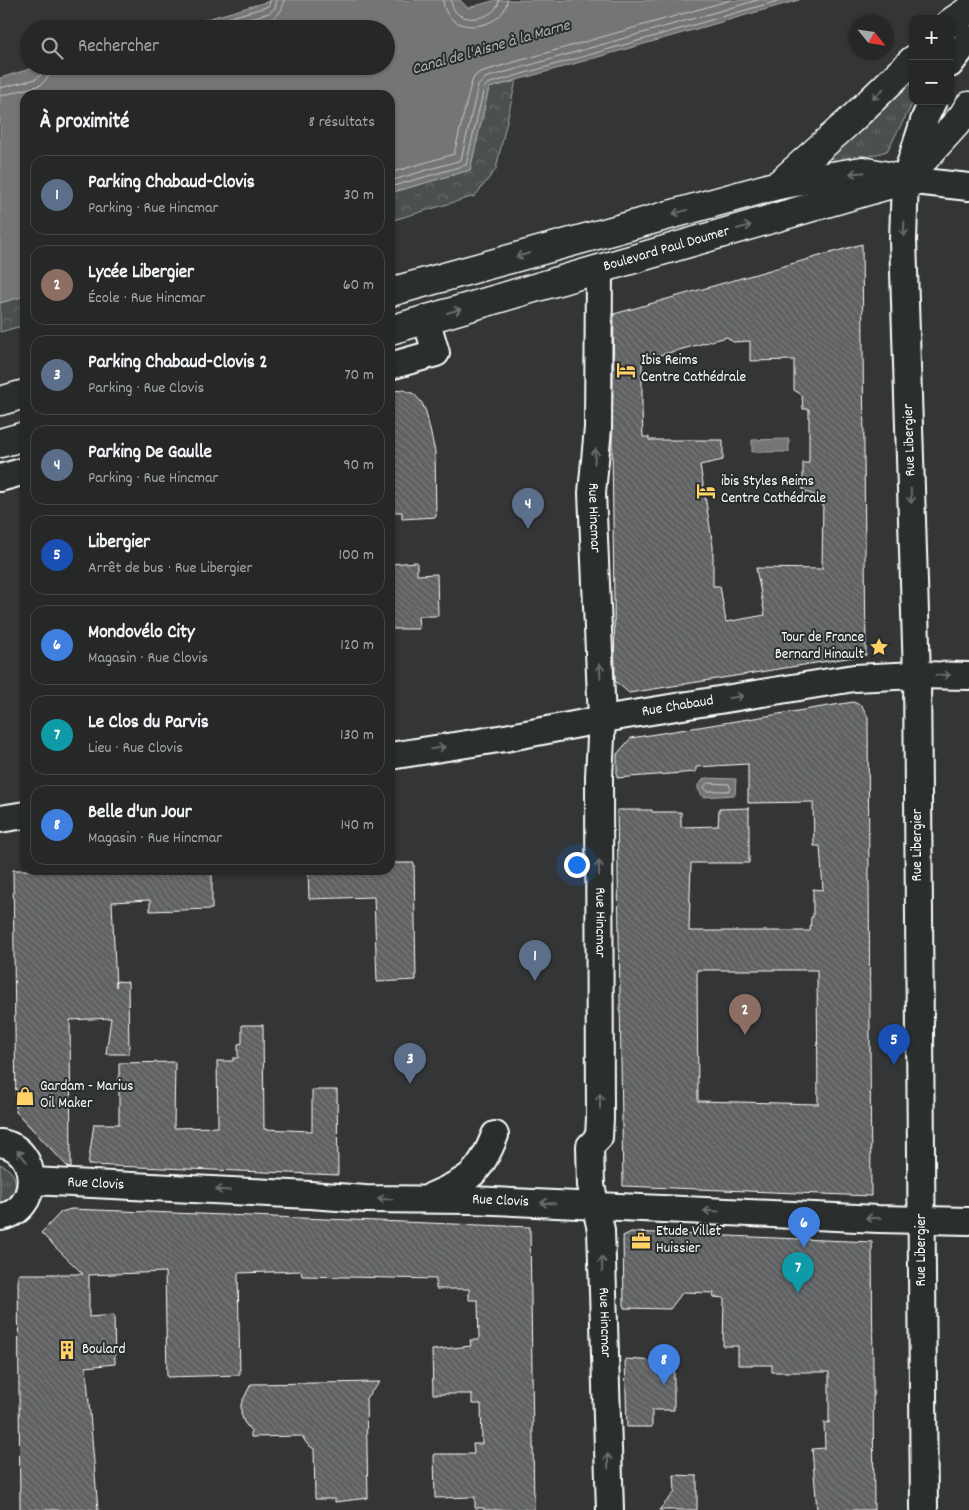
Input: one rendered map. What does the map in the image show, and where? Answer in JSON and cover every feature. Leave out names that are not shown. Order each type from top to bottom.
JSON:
[{"type":"main road","points":[[954,20],[969,10]]},
{"type":"main road","points":[[778,185],[852,119],[909,64]]},
{"type":"main road","points":[[395,291],[778,185],[862,171],[905,180],[962,117],[969,106]]},
{"type":"main road","name":"Boulevard Paul Doumer","points":[[395,328],[905,180]]},
{"type":"main road","points":[[0,401],[20,395]]},
{"type":"main road","points":[[0,443],[20,437]]},
{"type":"street","points":[[953,60],[969,39]]},
{"type":"street","points":[[930,105],[905,180],[969,187]]},
{"type":"street","name":"Rue Libergier","points":[[905,180],[903,240],[917,675],[924,1510]]},
{"type":"street","name":"Rue Hincmar","points":[[599,269],[598,428],[592,493],[602,719],[599,778],[600,1118],[599,1137],[590,1146],[591,1185],[602,1237],[610,1510]]},
{"type":"street","points":[[395,365],[436,353],[426,319]]},
{"type":"street","points":[[0,478],[20,472]]},
{"type":"street","name":"Rue Chabaud","points":[[395,755],[854,678],[917,675],[969,676]]},
{"type":"street","points":[[0,819],[20,816]]},
{"type":"street","points":[[422,1200],[460,1184],[469,1178],[483,1161],[495,1135]]},
{"type":"street","points":[[0,1143],[13,1147],[21,1153],[27,1161],[32,1180],[30,1192],[24,1203],[15,1212],[0,1217]]},
{"type":"street","name":"Rue Clovis","points":[[32,1180],[365,1199],[472,1200],[878,1219],[969,1221]]},
{"type":"green space","points":[[909,73],[909,105],[912,105],[887,151],[838,166],[829,153]]},
{"type":"green space","points":[[516,81],[496,169],[475,196],[395,220],[395,192],[470,170],[489,88]]},
{"type":"green space","points":[[20,297],[20,326],[0,332],[0,303]]},
{"type":"green space","points":[[0,1164],[12,1173],[15,1184],[11,1196],[0,1205]]},
{"type":"water","name":"Canal de l'Aisne à la Marne","points":[[273,0],[460,0],[468,8],[496,0],[799,0],[489,88],[470,170],[395,192],[395,90],[20,90],[20,297],[0,303],[0,78],[20,72],[20,75],[395,75],[395,20],[203,20]]},
{"type":"water","points":[[789,439],[789,452],[752,452],[752,440]]},
{"type":"water","points":[[705,778],[736,779],[735,795],[703,797],[698,789],[698,785]]},
{"type":"building","points":[[862,244],[866,655],[629,693],[615,681],[612,444],[614,314]],"holes":[[[727,337],[733,342],[750,341],[750,361],[794,360],[794,390],[802,395],[803,409],[809,409],[809,463],[803,463],[803,491],[823,498],[822,569],[756,568],[765,615],[726,622],[720,586],[713,586],[713,546],[700,465],[723,460],[723,440],[649,440],[649,437],[643,437],[642,360]]]},
{"type":"building","points":[[404,390],[414,394],[422,403],[426,412],[435,452],[436,517],[402,519],[402,512],[395,512],[395,391]]},
{"type":"building","points":[[417,562],[417,575],[437,574],[438,616],[418,616],[419,629],[395,629],[395,564]]},
{"type":"building","points":[[853,702],[862,706],[868,717],[871,1196],[623,1186],[617,810],[681,812],[681,827],[718,826],[719,809],[749,808],[749,863],[691,863],[689,931],[810,931],[811,917],[813,917],[813,889],[823,890],[820,846],[814,846],[813,802],[748,803],[748,764],[696,767],[696,772],[617,778],[617,754],[631,738]],"holes":[[[697,970],[817,970],[818,1104],[698,1101]]]},
{"type":"building","points":[[395,863],[414,863],[416,980],[377,982],[374,897],[309,899],[308,875],[395,875]]},
{"type":"building","points":[[13,870],[20,870],[20,875],[212,875],[212,909],[150,911],[150,900],[112,902],[116,987],[117,981],[128,982],[129,1054],[106,1054],[111,1018],[70,1020],[71,1168],[16,1112]]},
{"type":"building","points":[[242,1025],[263,1025],[264,1129],[312,1131],[312,1090],[337,1090],[338,1175],[88,1165],[94,1124],[119,1124],[119,1063],[175,1062],[174,1128],[218,1127],[217,1061],[233,1061],[233,1058],[238,1058],[238,1044],[242,1043]]},
{"type":"building","points":[[71,1209],[530,1227],[534,1510],[484,1510],[484,1508],[475,1508],[475,1497],[435,1498],[434,1454],[474,1454],[473,1444],[482,1444],[481,1404],[472,1404],[472,1394],[433,1394],[432,1350],[471,1346],[470,1340],[479,1340],[478,1300],[469,1300],[469,1289],[436,1289],[436,1279],[302,1276],[301,1271],[238,1273],[240,1375],[167,1377],[165,1272],[89,1275],[89,1317],[114,1315],[115,1364],[86,1367],[98,1510],[20,1510],[18,1274],[83,1274],[41,1233],[61,1212]]},
{"type":"building","points":[[631,1232],[872,1242],[874,1510],[817,1510],[812,1449],[825,1448],[824,1422],[829,1423],[829,1372],[772,1372],[772,1365],[738,1365],[738,1346],[723,1346],[724,1298],[713,1297],[714,1293],[683,1292],[670,1309],[624,1308],[623,1236]]},
{"type":"building","points":[[625,1359],[674,1362],[674,1410],[652,1410],[652,1427],[627,1427]]},
{"type":"building","points":[[380,1382],[366,1398],[368,1498],[335,1502],[335,1499],[315,1499],[314,1449],[307,1444],[302,1436],[251,1437],[251,1431],[241,1414],[241,1404],[251,1384]]},
{"type":"building","points":[[674,1475],[697,1476],[697,1510],[659,1510],[675,1492]]},
{"type":"place","name":"Ibis Reims Centre Cathédrale","points":[[626,370]]},
{"type":"place","name":"ibis Styles Reims Centre Cathédrale","points":[[706,491]]},
{"type":"place","name":"Parking De Gaulle","points":[[528,529]]},
{"type":"place","name":"Tour de France Bernard Hinault","points":[[879,647]]},
{"type":"place","name":"Parking Chabaud-Clovis","points":[[535,981]]},
{"type":"place","name":"Lycée Libergier","points":[[745,1035]]},
{"type":"place","name":"Libergier","points":[[894,1065]]},
{"type":"place","name":"Parking Chabaud-Clovis 2","points":[[410,1084]]},
{"type":"place","name":"Gardam - Marius Oil Maker","points":[[25,1096]]},
{"type":"place","name":"Etude Villet Huissier","points":[[641,1241]]},
{"type":"place","name":"Mondovélo City","points":[[804,1248]]},
{"type":"place","name":"Le Clos du Parvis","points":[[798,1293]]},
{"type":"place","name":"Boulard","points":[[67,1350]]},
{"type":"place","name":"Belle d'un Jour","points":[[664,1385]]}]
